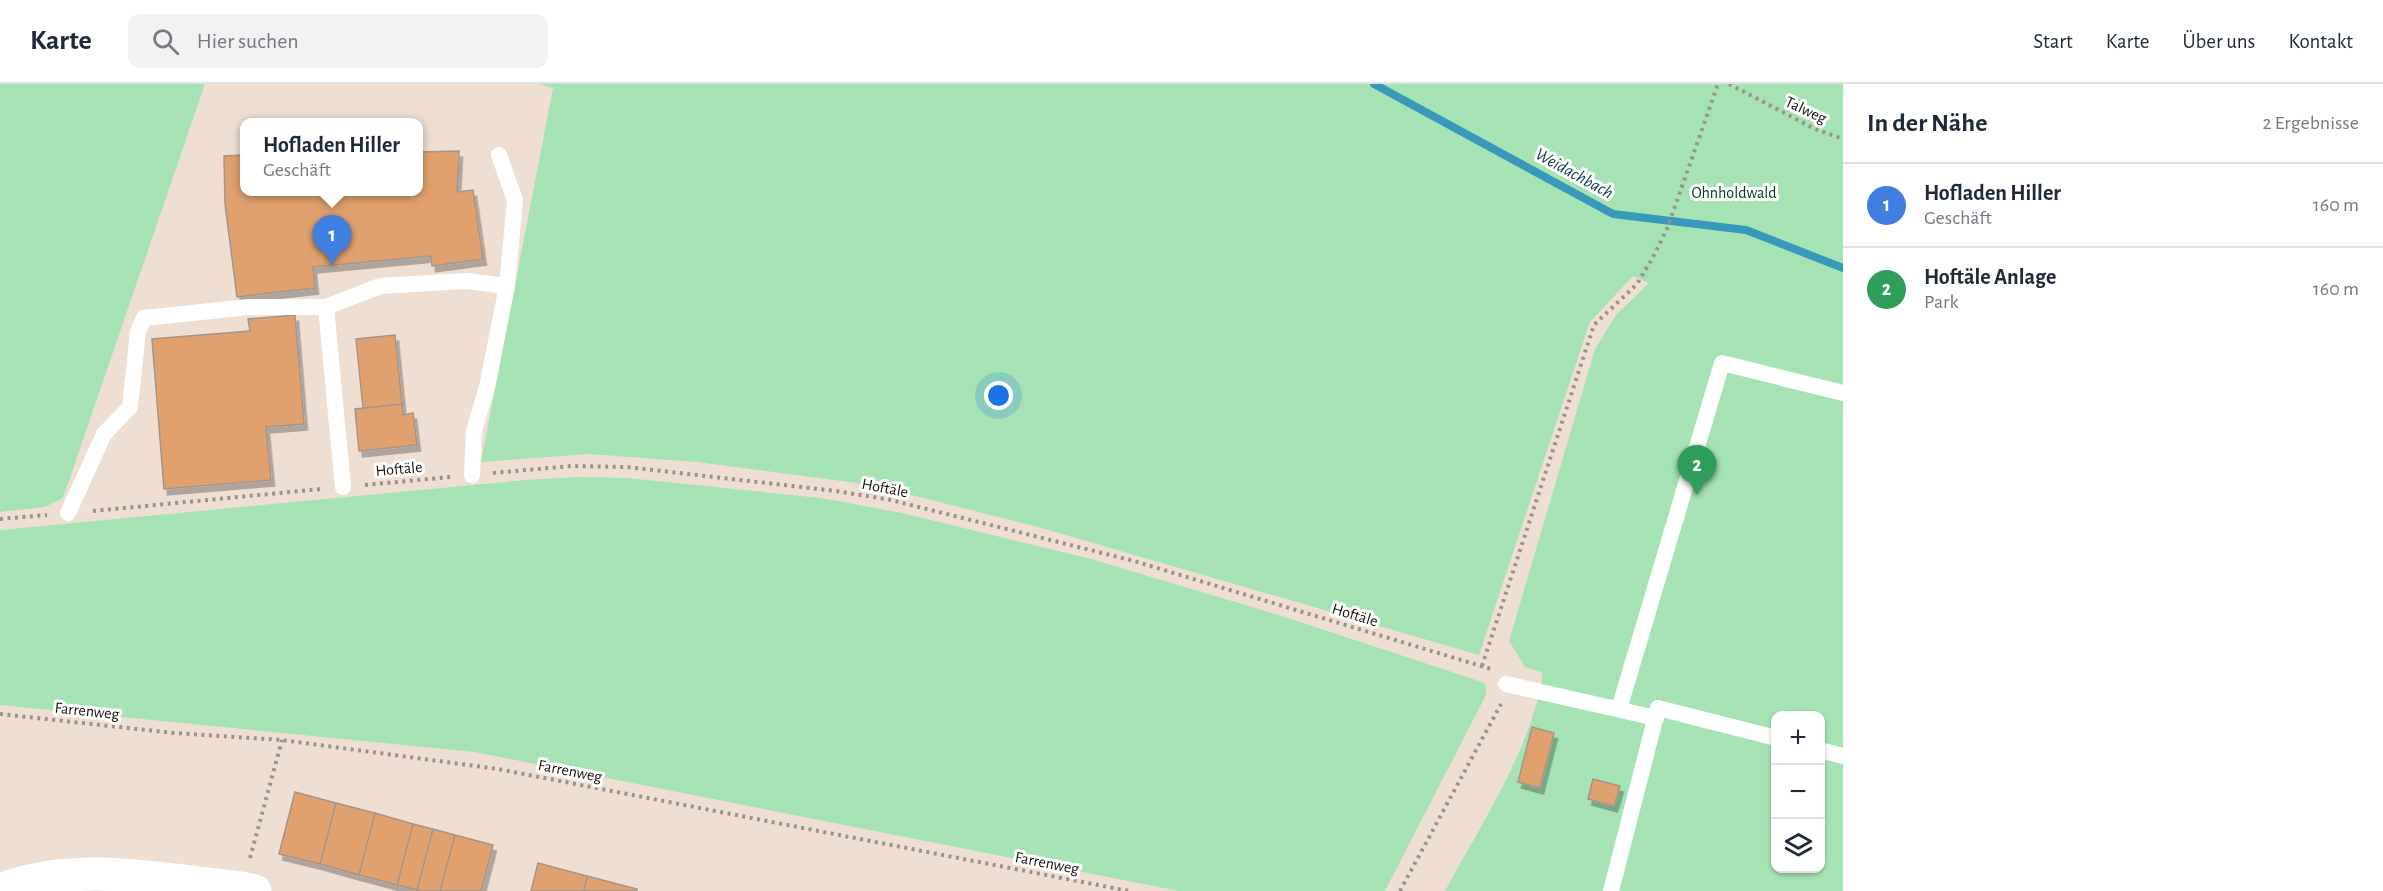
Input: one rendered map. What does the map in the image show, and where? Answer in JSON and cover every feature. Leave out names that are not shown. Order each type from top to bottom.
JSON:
[{"type":"street","points":[[0,890],[26,880],[91,872],[249,889]]},
{"type":"lane","points":[[471,475],[474,430],[492,364],[507,286],[515,200],[499,155]]},
{"type":"lane","points":[[68,513],[104,434],[130,407],[138,331],[144,318],[249,307],[326,306],[380,285],[466,281],[507,286]]},
{"type":"lane","points":[[326,306],[343,487]]},
{"type":"lane","points":[[1619,710],[1722,363],[1843,393]]},
{"type":"lane","points":[[1506,684],[1656,718]]},
{"type":"lane","points":[[1611,891],[1658,708],[1771,737]]},
{"type":"lane","points":[[1825,751],[1843,756]]},
{"type":"path","points":[[1482,666],[1594,324],[1637,284],[1667,229],[1718,84]]},
{"type":"path","name":"Talweg","points":[[1729,84],[1815,129],[1843,139]]},
{"type":"path","name":"Hoftäle","points":[[0,519],[571,466],[627,467],[836,491],[891,500],[1134,561],[1482,666],[1498,672],[1506,684]]},
{"type":"path","points":[[1400,891],[1505,698],[1506,684]]},
{"type":"path","name":"Farrenweg","points":[[0,714],[174,733],[282,740],[498,769],[1129,891]]},
{"type":"path","points":[[249,889],[282,740]]},
{"type":"green space","points":[[0,84],[205,84],[63,498],[45,507],[0,512]]},
{"type":"green space","name":"Ohnholdwald","points":[[539,84],[1843,84],[1843,891],[1445,891],[1517,757],[1537,701],[1543,673],[1525,667],[1509,641],[1595,349],[1616,315],[1649,283],[1633,276],[1590,322],[1479,655],[1038,527],[872,485],[697,462],[589,454],[481,462],[553,88]]},
{"type":"green space","points":[[581,477],[627,478],[821,498],[902,513],[1091,559],[1285,617],[1485,683],[1486,695],[1385,891],[1179,891],[475,752],[0,705],[0,530],[525,480]]},
{"type":"building","points":[[459,151],[457,192],[473,190],[483,259],[432,266],[431,256],[313,267],[315,288],[237,297],[225,204],[224,156],[240,155],[240,196],[423,196],[423,152]]},
{"type":"building","points":[[295,315],[304,424],[266,427],[271,480],[164,489],[152,339],[250,331],[248,319]]},
{"type":"building","points":[[395,335],[402,404],[363,408],[356,339]]},
{"type":"building","points":[[402,404],[403,415],[413,413],[417,445],[359,451],[355,409]]},
{"type":"building","points":[[1532,727],[1554,733],[1540,788],[1518,782]]},
{"type":"building","points":[[1593,779],[1620,786],[1614,806],[1588,799]]},
{"type":"building","points":[[295,792],[336,803],[320,864],[279,854]]},
{"type":"building","points":[[336,803],[375,813],[359,875],[320,864]]},
{"type":"building","points":[[375,813],[413,824],[397,885],[359,875]]},
{"type":"building","points":[[413,824],[433,829],[417,890],[397,885]]},
{"type":"building","points":[[433,829],[455,835],[440,891],[419,891],[417,890]]},
{"type":"building","points":[[455,835],[493,845],[481,891],[440,891]]},
{"type":"building","points":[[538,863],[587,876],[584,891],[531,891]]},
{"type":"building","points":[[587,876],[637,889],[637,891],[584,891]]},
{"type":"waterway","name":"Weidachbach","points":[[1374,84],[1613,214],[1746,230],[1843,268]]},
{"type":"place","name":"Hofladen Hiller","points":[[332,265]]},
{"type":"place","name":"Hoftäle Anlage","points":[[1697,495]]}]
